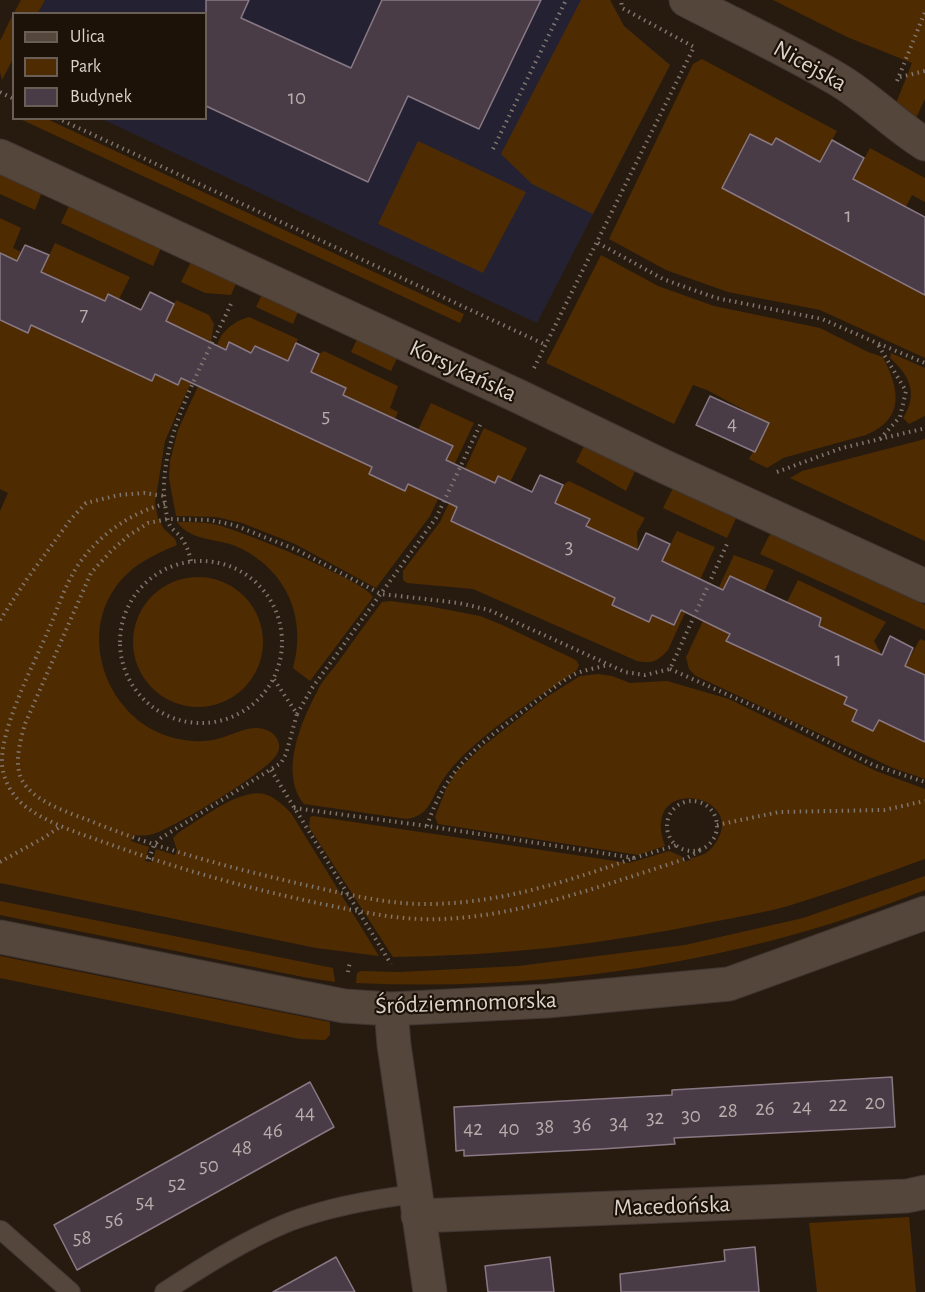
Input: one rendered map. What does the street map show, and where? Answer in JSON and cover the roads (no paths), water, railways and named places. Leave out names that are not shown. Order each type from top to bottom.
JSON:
[{"type":"street","name":"Nicejska","points":[[686,0],[836,78],[861,94],[900,128],[925,144]]},
{"type":"street","name":"Korsykańska","points":[[0,156],[925,586]]},
{"type":"street","name":"Śródziemnomorska","points":[[0,937],[344,1006],[391,1010],[547,1001],[729,984],[925,913]]},
{"type":"street","points":[[391,1010],[394,1045],[430,1292]]},
{"type":"street","name":"Macedońska","points":[[417,1205],[907,1196],[925,1191]]},
{"type":"lane","name":"Macedońska","points":[[164,1292],[201,1268],[290,1222],[320,1212],[386,1198],[417,1205]]},
{"type":"lane","points":[[1,1230],[71,1292]]}]
